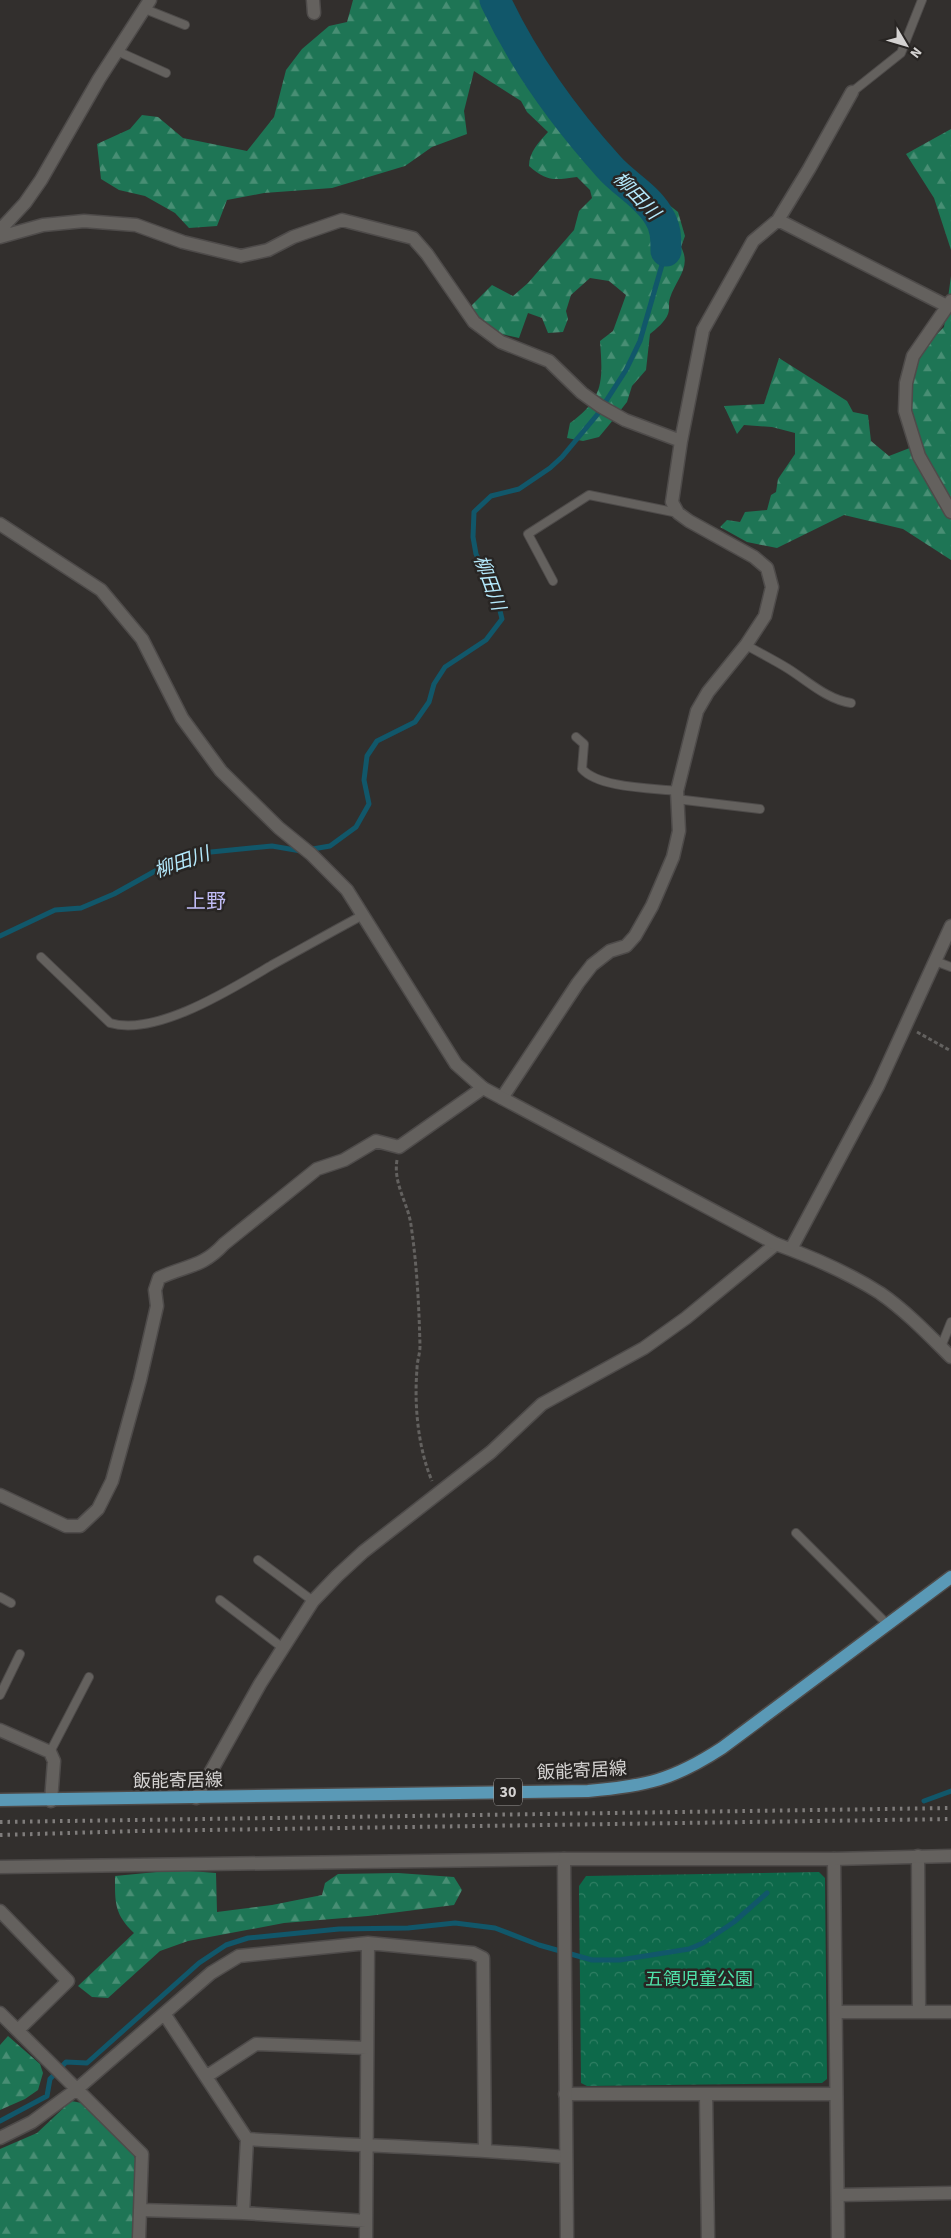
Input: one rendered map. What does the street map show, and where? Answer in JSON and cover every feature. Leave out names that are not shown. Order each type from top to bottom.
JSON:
[{"type":"main road","name":"飯能寄居線","points":[[0,1800],[51,1801],[588,1790],[628,1787],[666,1779],[695,1766],[722,1748],[951,1577]]},
{"type":"street","points":[[0,230],[25,203],[41,180],[147,4]]},
{"type":"street","points":[[502,1098],[578,983],[592,965],[610,952],[626,946],[635,936],[652,906],[673,857],[679,831],[677,795],[697,711],[708,692],[746,645],[765,616],[772,587],[767,568],[754,557],[678,513],[672,502],[680,441],[703,330],[752,242],[778,220],[852,92]]},
{"type":"street","points":[[0,237],[43,225],[84,221],[136,225],[182,242],[242,256],[268,250],[294,237],[342,220],[413,238],[427,254],[474,322],[501,342],[549,361],[582,393],[600,406],[625,420],[680,441]]},
{"type":"street","points":[[778,220],[949,303],[913,356],[906,383],[905,411],[919,456],[951,512]]},
{"type":"street","points":[[0,524],[101,590],[142,639],[182,718],[221,771],[279,828],[311,854],[347,890],[456,1064],[483,1088],[776,1244],[827,1263],[880,1294],[951,1357]]},
{"type":"street","points":[[791,1249],[878,1086],[951,926]]},
{"type":"street","points":[[0,1495],[66,1526],[80,1526],[98,1508],[112,1481],[140,1380],[157,1306],[155,1290],[159,1278],[172,1271],[197,1265],[212,1257],[224,1244],[317,1169],[344,1160],[376,1141],[399,1147],[483,1088]]},
{"type":"street","points":[[196,1798],[260,1684],[314,1601],[364,1552],[491,1452],[542,1404],[644,1348],[686,1318],[776,1244]]},
{"type":"street","points":[[0,1730],[50,1752],[54,1761],[51,1801]]},
{"type":"street","points":[[918,1856],[919,2012]]},
{"type":"street","points":[[0,1867],[564,1858],[951,1856]]},
{"type":"street","points":[[564,1858],[567,2238]]},
{"type":"street","points":[[834,1858],[838,2238]]},
{"type":"street","points":[[0,1911],[68,1981],[18,2030]]},
{"type":"street","points":[[366,2238],[368,1943]]},
{"type":"street","points":[[0,2138],[32,2122],[77,2089],[165,2015],[211,1973],[239,1956],[368,1943],[473,1953],[483,1958],[485,2150]]},
{"type":"street","points":[[836,2012],[951,2012]]},
{"type":"street","points":[[0,2013],[142,2154],[139,2238]]},
{"type":"street","points":[[165,2015],[247,2139],[243,2214]]},
{"type":"street","points":[[207,2076],[256,2044],[367,2048]]},
{"type":"street","points":[[566,2094],[835,2094]]},
{"type":"street","points":[[706,2095],[708,2238]]},
{"type":"street","points":[[247,2139],[366,2147],[485,2150],[565,2156]]},
{"type":"street","points":[[838,2195],[951,2193]]},
{"type":"street","points":[[140,2210],[366,2221]]},
{"type":"lane","points":[[852,92],[901,53],[922,0]]},
{"type":"lane","points":[[147,4],[185,24]]},
{"type":"lane","points":[[117,51],[166,73]]},
{"type":"lane","points":[[553,581],[528,534],[589,495],[678,513]]},
{"type":"lane","points":[[746,645],[788,669],[821,691],[840,701],[851,703]]},
{"type":"lane","points":[[576,737],[584,744],[582,769],[589,777],[602,782],[760,809]]},
{"type":"lane","points":[[41,957],[110,1023],[120,1026],[148,1023],[207,1003],[363,915]]},
{"type":"lane","points":[[935,960],[951,967]]},
{"type":"lane","points":[[941,1348],[951,1322]]},
{"type":"lane","points":[[796,1533],[887,1624]]},
{"type":"lane","points":[[258,1560],[314,1601]]},
{"type":"lane","points":[[0,1597],[11,1603]]},
{"type":"lane","points":[[220,1600],[283,1648]]},
{"type":"lane","points":[[0,1695],[20,1654]]},
{"type":"lane","points":[[50,1752],[89,1677]]},
{"type":"path","points":[[906,1026],[951,1051]]},
{"type":"path","points":[[399,1147],[395,1171],[411,1222],[418,1277],[420,1350],[416,1369],[420,1442],[438,1495]]},
{"type":"green space","points":[[353,0],[507,0],[515,11],[528,50],[551,74],[554,85],[563,95],[567,124],[572,137],[591,155],[624,163],[639,181],[678,212],[685,236],[681,247],[685,261],[682,273],[670,298],[667,317],[650,334],[646,370],[632,386],[627,402],[599,437],[583,441],[567,438],[570,423],[589,405],[599,388],[601,378],[600,341],[613,331],[626,295],[609,281],[590,278],[571,295],[566,311],[568,319],[563,332],[548,333],[542,318],[528,313],[519,338],[501,334],[473,312],[472,305],[492,285],[513,296],[528,283],[574,230],[579,211],[592,198],[590,190],[577,177],[551,179],[541,175],[529,166],[529,161],[538,143],[548,132],[527,112],[521,101],[474,71],[464,111],[467,134],[432,147],[405,166],[332,188],[264,193],[227,200],[217,226],[189,228],[175,213],[145,196],[119,190],[101,179],[97,144],[130,129],[142,115],[158,117],[183,138],[247,151],[274,117],[286,70],[302,49],[329,26],[347,22]]},
{"type":"green space","points":[[951,129],[951,250],[934,198],[906,154]]},
{"type":"green space","points":[[951,276],[951,560],[903,529],[844,515],[777,548],[747,542],[720,527],[727,520],[740,522],[745,512],[767,510],[771,495],[776,492],[778,479],[795,454],[795,433],[772,427],[744,425],[737,434],[724,406],[764,404],[779,358],[847,401],[853,412],[868,415],[871,441],[889,456],[920,444],[910,417],[909,397],[916,363],[927,344],[944,327]]},
{"type":"green space","points":[[177,1870],[216,1873],[217,1912],[272,1905],[322,1895],[325,1883],[338,1874],[398,1873],[454,1877],[462,1890],[454,1905],[368,1916],[284,1923],[188,1941],[160,1951],[108,1998],[92,1997],[78,1986],[134,1933],[123,1920],[117,1907],[115,1876]]},
{"type":"green space","name":"五領児童公園","points":[[819,1872],[825,1878],[827,2079],[822,2083],[587,2086],[581,2083],[579,1886],[586,1876]]},
{"type":"green space","points":[[8,2036],[40,2064],[43,2073],[38,2090],[25,2099],[0,2110],[0,2045]]},
{"type":"green space","points":[[71,2101],[82,2103],[131,2150],[136,2160],[132,2238],[0,2238],[0,2149],[37,2133]]},
{"type":"waterway","name":"柳田川","points":[[495,0],[532,67],[560,108],[609,167],[647,201],[661,219],[666,237],[666,251]]},
{"type":"waterway","name":"柳田川","points":[[0,936],[55,910],[81,908],[114,894],[157,870],[201,853],[272,846],[301,851],[330,846],[356,827],[369,804],[364,780],[367,756],[377,741],[415,722],[429,702],[434,684],[445,667],[486,640],[502,619],[496,594],[476,554],[473,537],[474,512],[491,496],[519,489],[550,468],[562,457],[597,415],[626,370],[640,341],[666,251]]},
{"type":"waterway","points":[[924,1801],[951,1791]]},
{"type":"waterway","points":[[0,2121],[47,2096],[50,2079],[66,2062],[87,2063],[199,1963],[226,1945],[248,1938],[339,1929],[408,1928],[455,1923],[495,1928],[539,1945],[592,1960],[620,1960],[689,1949],[703,1943],[734,1922],[767,1893]]},
{"type":"railway","points":[[0,1822],[951,1808]]},
{"type":"railway","points":[[0,1835],[138,1831],[951,1819]]},
{"type":"district","name":"上野","points":[[206,902]]}]
